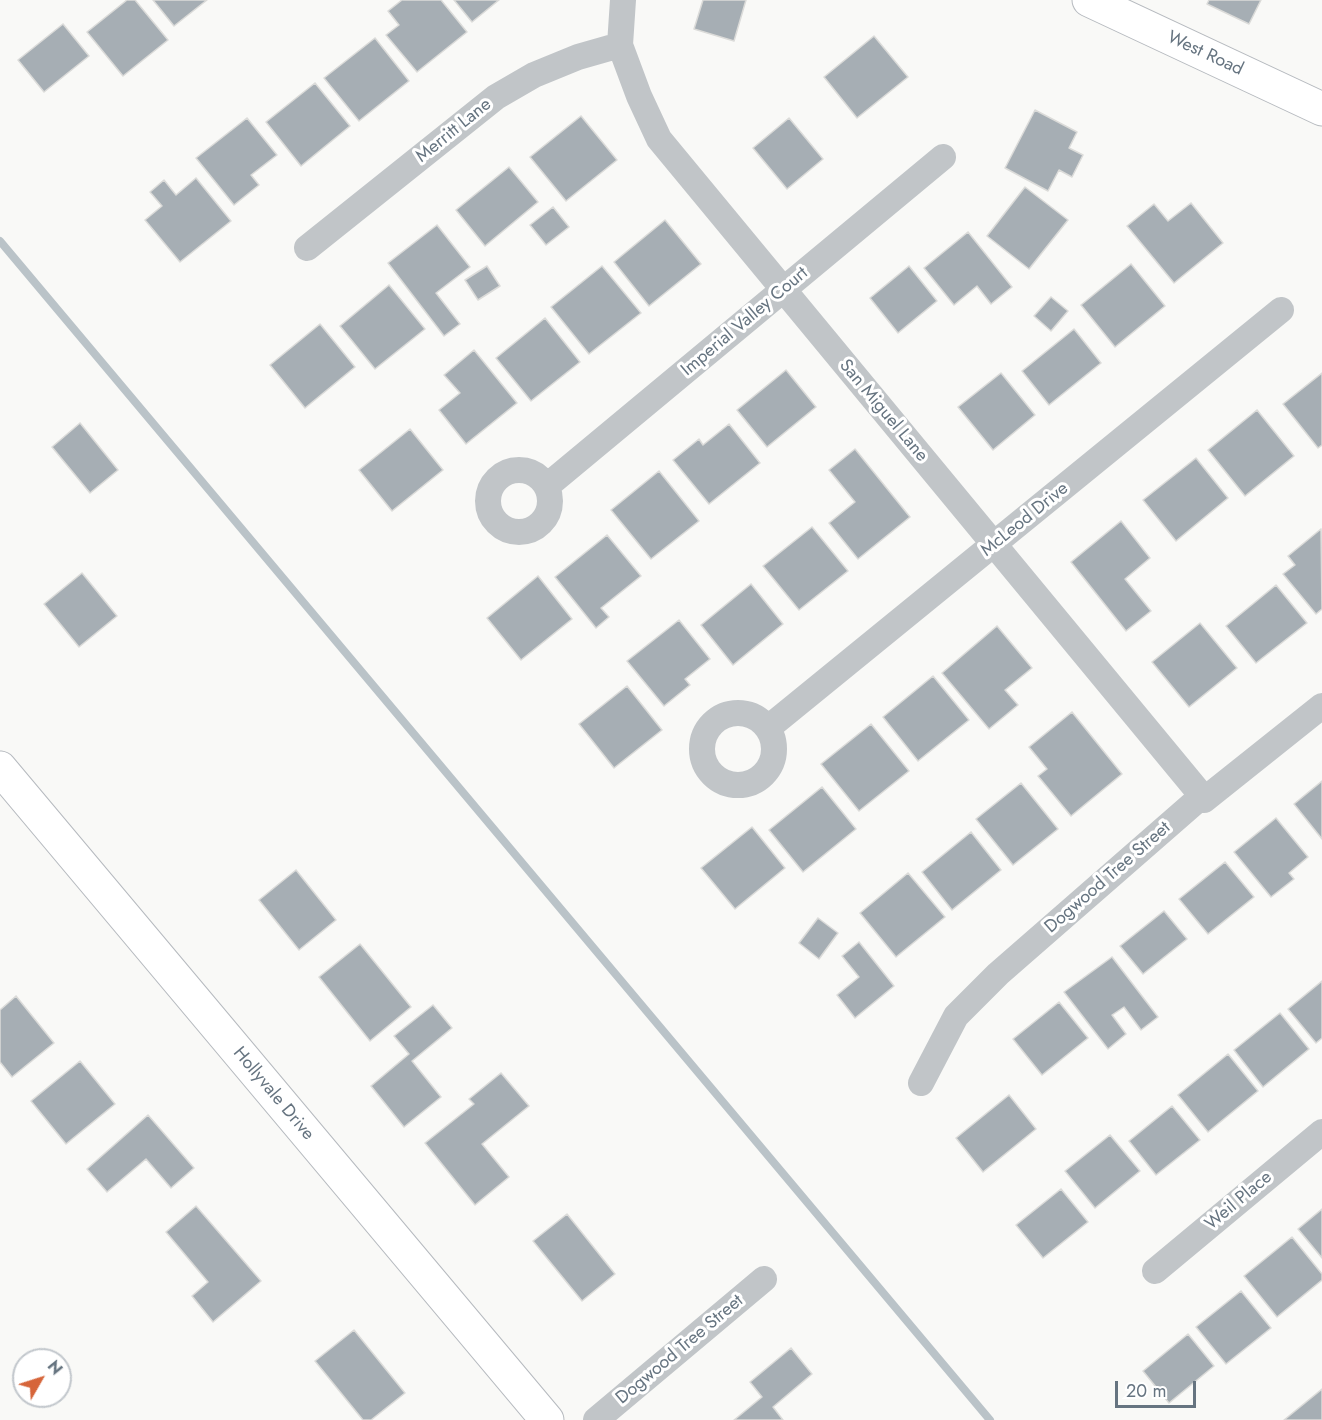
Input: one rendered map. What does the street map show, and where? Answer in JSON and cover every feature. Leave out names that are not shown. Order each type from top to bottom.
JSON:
[{"type":"street","name":"San Miguel Lane","points":[[623,0],[620,45],[639,96],[659,139],[1202,796]]},
{"type":"street","name":"West Road","points":[[1089,0],[1132,9],[1322,109]]},
{"type":"street","name":"Merritt Lane","points":[[307,248],[496,97],[545,70],[578,57],[620,45]]},
{"type":"street","name":"Imperial Valley Court","points":[[547,486],[943,157]]},
{"type":"street","name":"McLeod Drive","points":[[768,728],[1281,310]]},
{"type":"street","name":"Dogwood Tree Street","points":[[921,1083],[956,1016],[998,974],[1202,796],[1204,800],[1322,706]]},
{"type":"street","name":"Hollyvale Drive","points":[[0,768],[547,1420]]},
{"type":"street","name":"Weil Place","points":[[1155,1271],[1322,1131]]},
{"type":"street","name":"Dogwood Tree Street","points":[[596,1420],[764,1279]]},
{"type":"building","points":[[127,0],[135,0],[168,40],[123,76],[87,32]]},
{"type":"building","points":[[153,0],[207,0],[174,26]]},
{"type":"building","points":[[402,0],[441,0],[467,32],[417,72],[386,35],[399,25],[388,11]]},
{"type":"building","points":[[454,0],[499,0],[472,22]]},
{"type":"building","points":[[703,0],[746,0],[734,41],[694,29]]},
{"type":"building","points":[[1209,0],[1261,0],[1249,24],[1207,4]]},
{"type":"building","points":[[63,24],[89,56],[44,92],[18,60]]},
{"type":"building","points":[[874,36],[908,77],[857,118],[824,77]]},
{"type":"building","points":[[375,38],[409,81],[359,121],[324,78]]},
{"type":"building","points":[[315,83],[350,126],[301,166],[266,122]]},
{"type":"building","points":[[1035,110],[1077,132],[1069,148],[1083,155],[1072,177],[1059,170],[1048,191],[1005,168]]},
{"type":"building","points":[[581,116],[617,160],[566,201],[530,157]]},
{"type":"building","points":[[247,118],[277,155],[251,175],[259,185],[234,205],[196,158]]},
{"type":"building","points":[[789,118],[823,159],[787,189],[753,148]]},
{"type":"building","points":[[509,167],[538,202],[485,246],[456,210]]},
{"type":"building","points":[[196,178],[231,221],[180,262],[145,220],[162,206],[150,192],[164,180],[176,195]]},
{"type":"building","points":[[1025,187],[1068,220],[1029,269],[987,236]]},
{"type":"building","points":[[1191,203],[1223,243],[1174,283],[1127,226],[1154,204],[1168,221]]},
{"type":"building","points":[[553,207],[569,227],[546,245],[530,225]]},
{"type":"building","points":[[665,220],[701,264],[649,306],[614,262]]},
{"type":"building","points":[[437,225],[470,267],[436,293],[460,324],[444,336],[388,263]]},
{"type":"building","points":[[968,232],[1012,287],[991,304],[977,286],[954,305],[924,268]]},
{"type":"building","points":[[1131,264],[1165,306],[1115,347],[1081,305]]},
{"type":"building","points":[[487,266],[500,286],[478,300],[465,280]]},
{"type":"building","points":[[602,266],[641,313],[589,354],[551,307]]},
{"type":"building","points":[[909,266],[937,301],[898,333],[870,298]]},
{"type":"building","points":[[389,285],[425,329],[375,369],[340,326]]},
{"type":"building","points":[[1051,297],[1068,311],[1051,331],[1034,316]]},
{"type":"building","points":[[545,318],[580,362],[531,401],[496,358]]},
{"type":"building","points":[[320,324],[355,367],[305,408],[270,365]]},
{"type":"building","points":[[1074,329],[1101,363],[1049,405],[1022,371]]},
{"type":"building","points":[[474,350],[517,403],[466,444],[439,410],[460,393],[444,375]]},
{"type":"building","points":[[786,370],[816,407],[767,447],[737,410]]},
{"type":"building","points":[[1001,373],[1035,415],[993,450],[958,407]]},
{"type":"building","points":[[1322,373],[1322,445],[1318,448],[1283,404]]},
{"type":"building","points":[[1257,410],[1294,456],[1245,496],[1208,450]]},
{"type":"building","points":[[80,423],[118,470],[90,493],[52,447]]},
{"type":"building","points":[[729,424],[760,463],[709,504],[673,460],[699,439],[703,445]]},
{"type":"building","points":[[410,429],[443,470],[392,511],[359,470]]},
{"type":"building","points":[[855,449],[910,517],[858,559],[829,523],[855,502],[829,470]]},
{"type":"building","points":[[1196,458],[1228,498],[1176,541],[1143,500]]},
{"type":"building","points":[[659,471],[699,521],[651,559],[611,510]]},
{"type":"building","points":[[1121,521],[1150,558],[1125,579],[1151,611],[1126,631],[1071,562]]},
{"type":"building","points":[[812,527],[848,571],[799,610],[763,566]]},
{"type":"building","points":[[1321,529],[1322,609],[1316,614],[1283,574],[1295,565],[1288,556]]},
{"type":"building","points":[[607,535],[641,576],[601,608],[609,617],[596,628],[555,577]]},
{"type":"building","points":[[82,573],[117,616],[79,647],[44,604]]},
{"type":"building","points":[[538,576],[572,619],[521,660],[487,618]]},
{"type":"building","points":[[751,584],[783,624],[733,665],[701,625]]},
{"type":"building","points":[[1276,585],[1307,623],[1256,663],[1226,626]]},
{"type":"building","points":[[679,620],[710,659],[685,679],[690,685],[664,706],[627,661]]},
{"type":"building","points":[[1200,623],[1237,668],[1189,707],[1152,662]]},
{"type":"building","points":[[997,626],[1032,668],[1005,690],[1018,705],[989,729],[942,673]]},
{"type":"building","points":[[933,676],[969,720],[918,761],[883,717]]},
{"type":"building","points":[[627,686],[662,730],[614,768],[579,724]]},
{"type":"building","points":[[1072,712],[1122,774],[1071,816],[1038,776],[1047,769],[1029,747]]},
{"type":"building","points":[[871,724],[909,771],[859,811],[821,764]]},
{"type":"building","points":[[1322,781],[1322,839],[1294,804]]},
{"type":"building","points":[[1021,783],[1058,829],[1013,865],[976,819]]},
{"type":"building","points":[[822,787],[856,829],[803,872],[769,830]]},
{"type":"building","points":[[1276,818],[1308,857],[1289,873],[1294,879],[1271,897],[1234,852]]},
{"type":"building","points":[[752,827],[785,868],[735,909],[701,868]]},
{"type":"building","points":[[971,832],[1001,870],[952,910],[922,872]]},
{"type":"building","points":[[1225,862],[1254,897],[1208,934],[1179,899]]},
{"type":"building","points":[[296,870],[336,920],[299,950],[259,900]]},
{"type":"building","points":[[908,873],[945,917],[896,957],[860,913]]},
{"type":"building","points":[[1164,911],[1187,939],[1143,974],[1120,946]]},
{"type":"building","points":[[818,918],[838,933],[819,959],[799,943]]},
{"type":"building","points":[[859,942],[894,986],[855,1018],[837,995],[859,977],[842,956]]},
{"type":"building","points":[[360,944],[411,1007],[370,1041],[319,977]]},
{"type":"building","points":[[1112,957],[1158,1017],[1141,1030],[1124,1007],[1112,1015],[1126,1034],[1108,1049],[1064,992]]},
{"type":"building","points":[[1322,981],[1322,1038],[1316,1043],[1288,1009]]},
{"type":"building","points":[[16,996],[54,1043],[12,1077],[0,1062],[0,1010]]},
{"type":"building","points":[[1059,1002],[1088,1038],[1042,1075],[1013,1039]]},
{"type":"building","points":[[433,1005],[452,1028],[412,1061],[441,1097],[404,1127],[371,1086],[409,1054],[394,1036]]},
{"type":"building","points":[[1280,1013],[1309,1049],[1263,1087],[1234,1050]]},
{"type":"building","points":[[1228,1054],[1258,1091],[1208,1132],[1178,1095]]},
{"type":"building","points":[[80,1061],[115,1104],[66,1144],[31,1101]]},
{"type":"building","points":[[501,1073],[529,1106],[482,1144],[509,1177],[475,1205],[425,1143],[474,1104],[469,1099]]},
{"type":"building","points":[[1009,1095],[1036,1129],[983,1172],[956,1138]]},
{"type":"building","points":[[1172,1106],[1200,1140],[1156,1175],[1129,1141]]},
{"type":"building","points":[[148,1115],[194,1168],[171,1188],[146,1159],[107,1192],[87,1169]]},
{"type":"building","points":[[1110,1135],[1140,1171],[1095,1208],[1065,1171]]},
{"type":"building","points":[[1061,1189],[1088,1222],[1043,1258],[1016,1225]]},
{"type":"building","points":[[196,1206],[261,1281],[213,1322],[192,1296],[208,1282],[166,1232]]},
{"type":"building","points":[[1322,1209],[1322,1258],[1298,1229]]},
{"type":"building","points":[[567,1214],[615,1274],[582,1301],[533,1241]]},
{"type":"building","points":[[1292,1237],[1322,1274],[1322,1280],[1277,1317],[1244,1276]]},
{"type":"building","points":[[1241,1291],[1271,1328],[1226,1364],[1196,1327]]},
{"type":"building","points":[[354,1330],[405,1393],[371,1420],[363,1420],[315,1361]]},
{"type":"building","points":[[1188,1334],[1214,1366],[1169,1403],[1143,1371]]},
{"type":"building","points":[[791,1348],[812,1374],[773,1407],[783,1420],[734,1420],[762,1397],[750,1382]]},
{"type":"building","points":[[1322,1389],[1322,1420],[1284,1420]]},
{"type":"waterway","points":[[0,241],[990,1420]]}]
